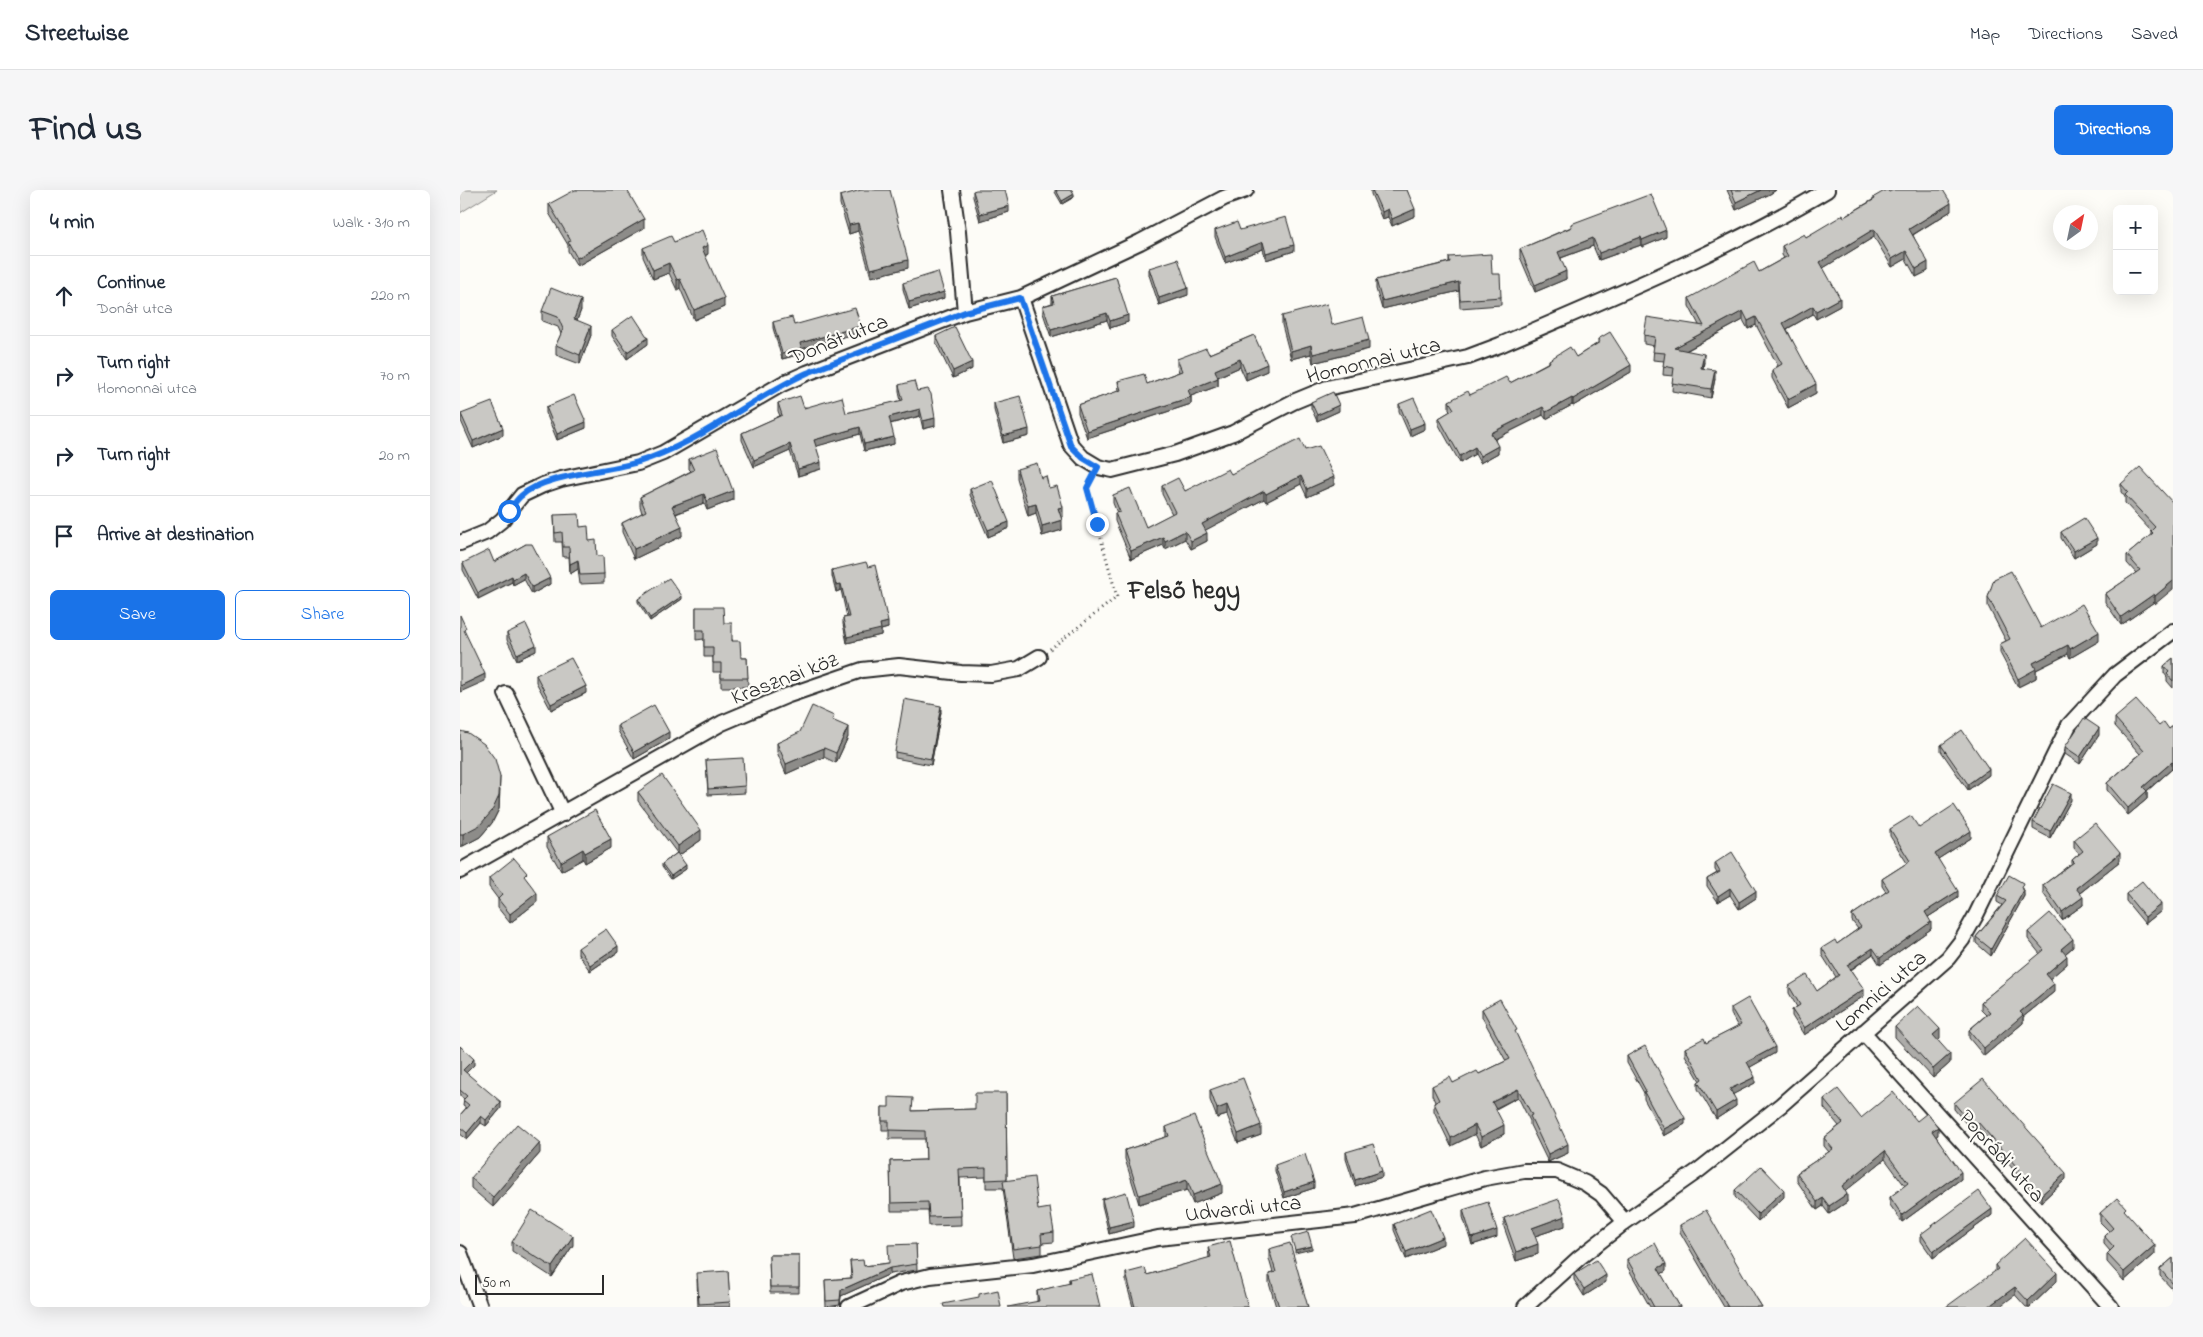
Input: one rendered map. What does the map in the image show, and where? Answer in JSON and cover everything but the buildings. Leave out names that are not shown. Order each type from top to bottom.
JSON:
[{"type":"street","points":[[952,190],[958,232],[965,312]]},
{"type":"street","name":"Donát utca","points":[[460,543],[488,532],[502,520],[522,495],[543,485],[561,479],[638,462],[663,453],[782,384],[965,312],[1020,298],[1148,239],[1223,194],[1246,190]]},
{"type":"street","name":"Homonnai utca","points":[[1098,467],[1112,470],[1175,454],[1233,433],[1293,402],[1327,388],[1468,357],[1484,351],[1702,258],[1788,213],[1827,190]]},
{"type":"street","points":[[1020,298],[1071,446],[1083,458],[1098,467]]},
{"type":"street","name":"Lomnici utca","points":[[1525,1307],[1579,1258],[1625,1222],[1699,1170],[1781,1105],[1948,958],[1962,940],[1996,876],[2069,725],[2115,676],[2173,631]]},
{"type":"street","name":"Krasznai köz","points":[[460,871],[722,723],[786,696],[862,670],[898,666],[961,673],[990,674],[1019,669],[1039,657]]},
{"type":"street","points":[[506,694],[563,814]]},
{"type":"street","name":"Poprádi utca","points":[[1863,1032],[2111,1307]]},
{"type":"street","name":"Udvardi utca","points":[[850,1307],[901,1283],[930,1276],[1033,1265],[1184,1234],[1355,1216],[1485,1178],[1524,1171],[1557,1171],[1584,1182],[1601,1194],[1625,1222]]},
{"type":"street","points":[[460,1254],[480,1307]]},
{"type":"path","points":[[1039,657],[1117,598],[1087,488],[1098,467]]},
{"type":"shaded area","points":[[460,190],[497,190],[460,213]]},
{"type":"district","name":"Felső hegy","points":[[1184,589]]},
{"type":"route","points":[[509,511],[522,495],[543,485],[561,479],[638,462],[663,453],[782,384],[807,373],[965,312],[1020,298],[1071,446],[1083,458],[1098,467],[1087,488],[1097,524]]}]
